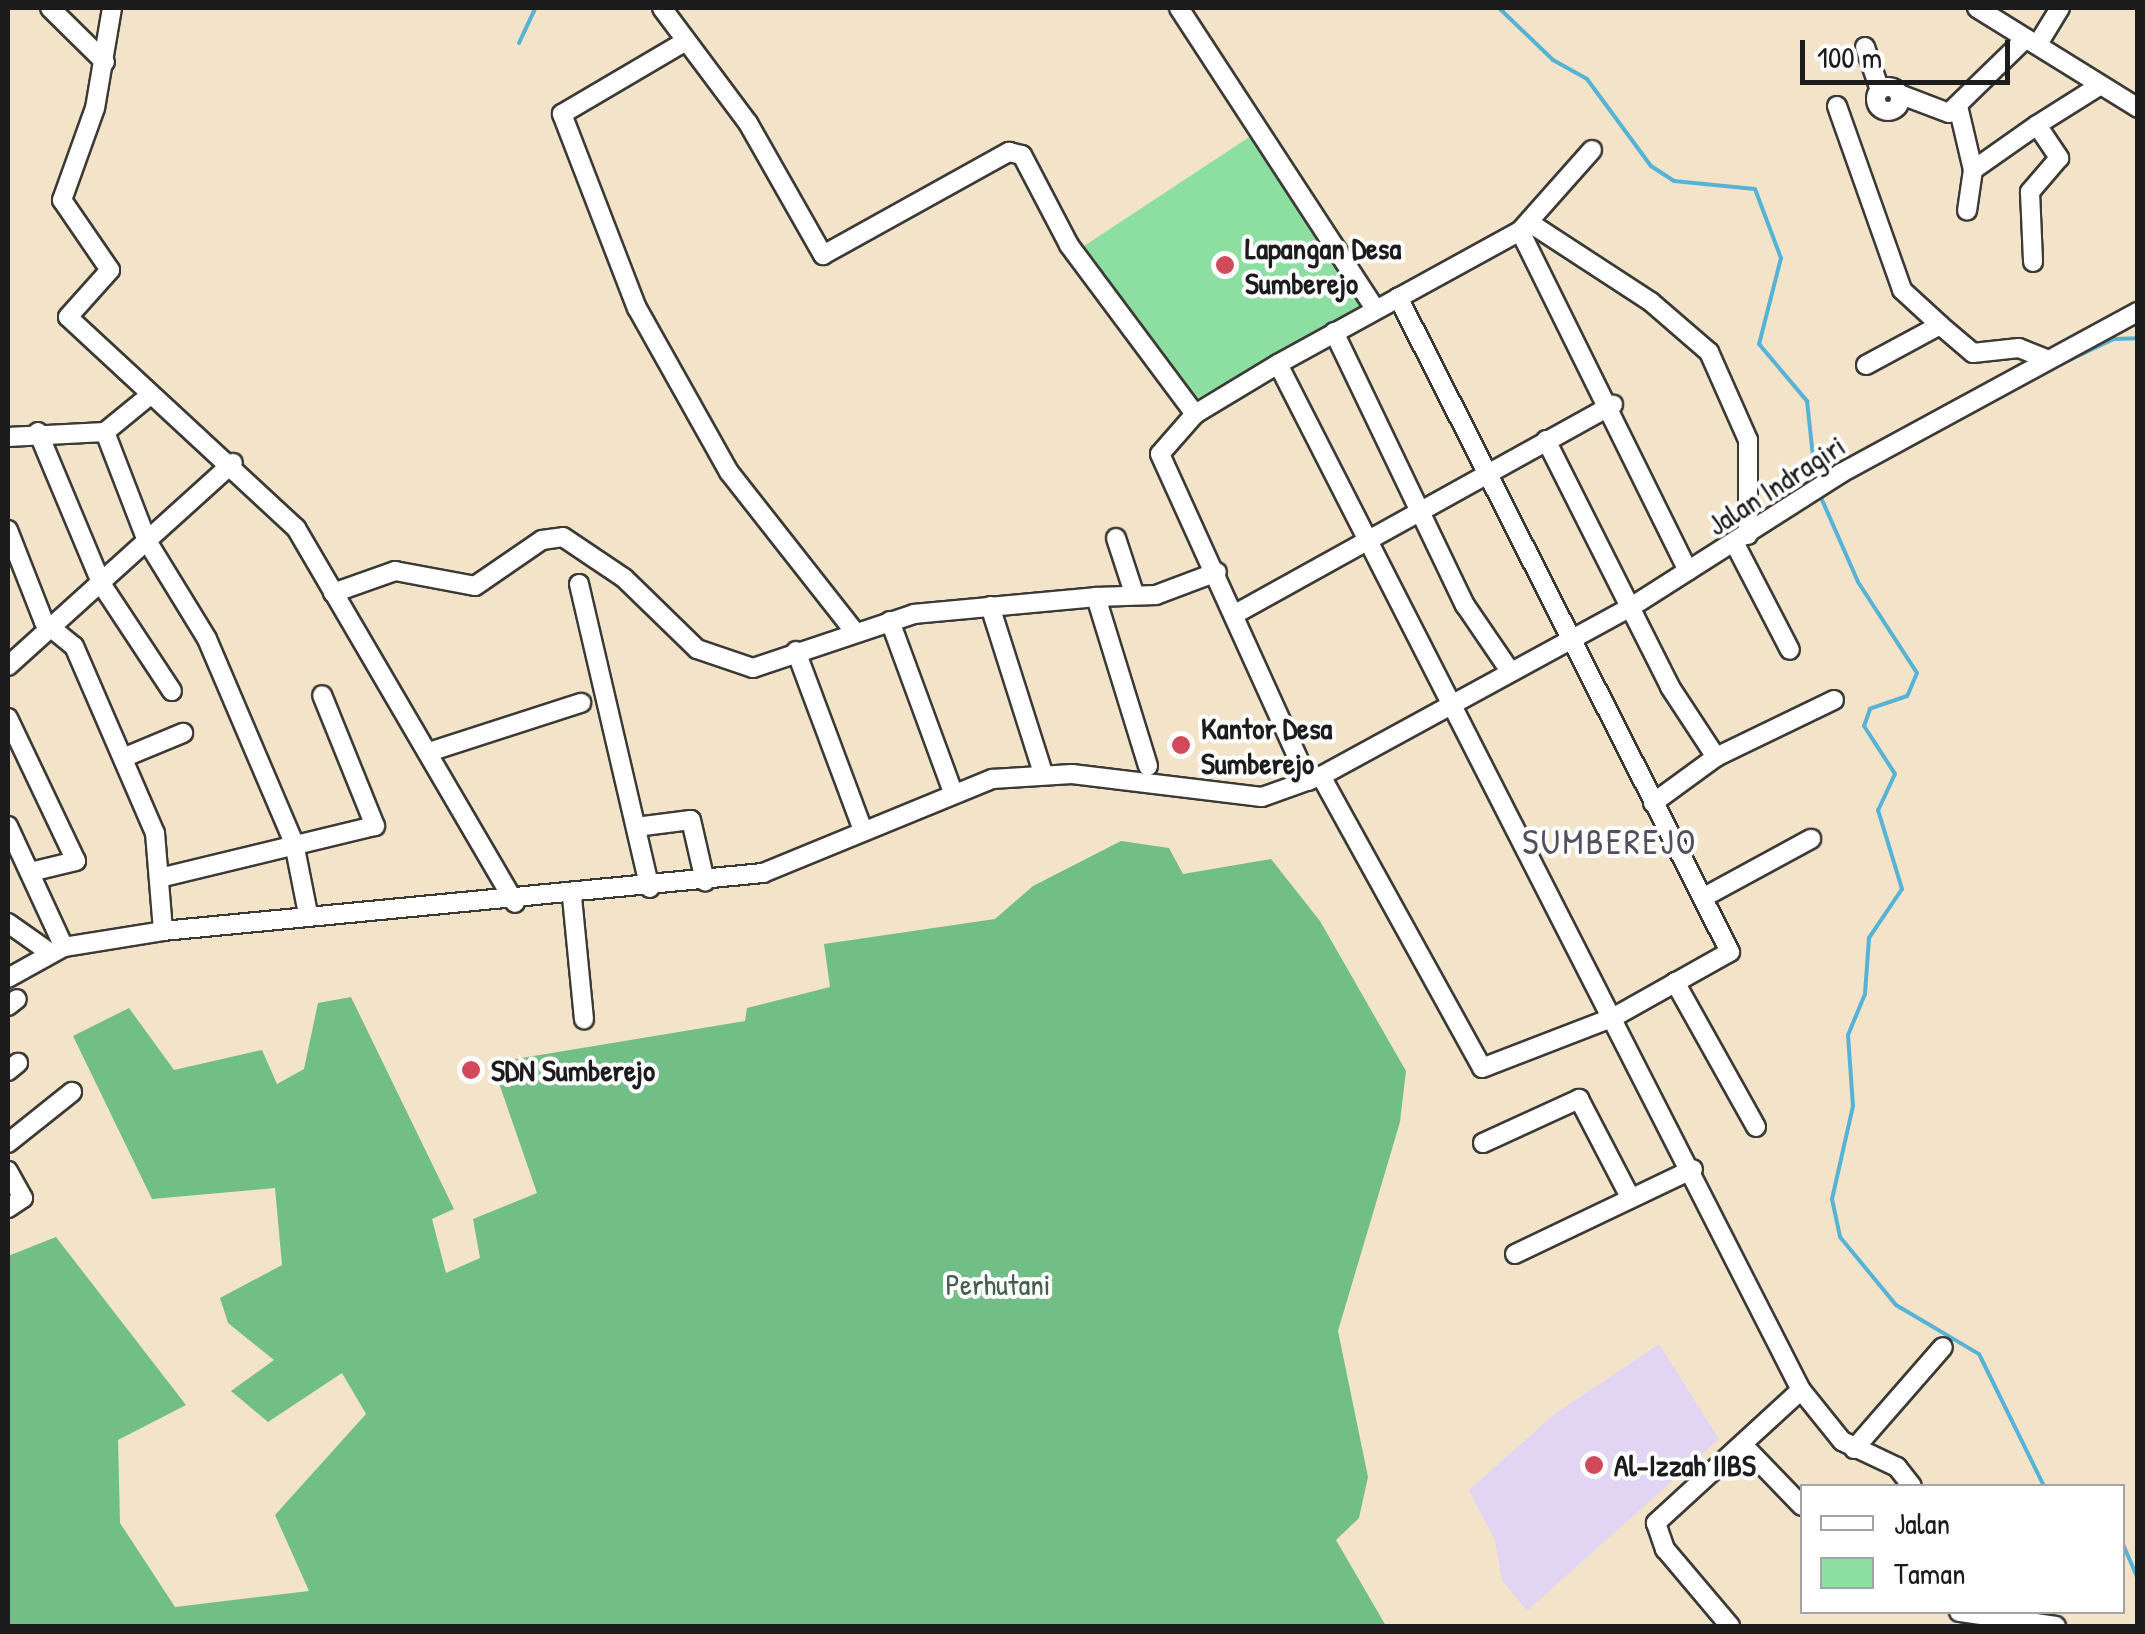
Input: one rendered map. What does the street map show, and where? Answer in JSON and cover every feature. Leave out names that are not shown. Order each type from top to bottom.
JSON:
[{"type":"street","points":[[50,8],[106,62]]},
{"type":"street","points":[[112,8],[106,62],[62,200],[110,270],[67,311],[149,396],[233,462],[296,528],[514,902]]},
{"type":"street","points":[[662,8],[748,124],[823,254],[1009,152],[1022,156],[1069,245],[1196,414]]},
{"type":"street","points":[[1179,8],[1375,309]]},
{"type":"street","points":[[1977,8],[2138,108]]},
{"type":"street","points":[[1864,46],[1890,92],[1945,114],[2032,41],[2060,8]]},
{"type":"street","points":[[686,41],[562,114],[637,308],[724,463],[854,631]]},
{"type":"street","points":[[1973,170],[2099,86]]},
{"type":"street","points":[[1837,106],[1896,276],[1940,324],[1981,355],[2019,348],[2046,360]]},
{"type":"street","points":[[1958,106],[1973,170],[1967,211]]},
{"type":"street","points":[[2033,262],[2030,192],[2060,163],[2037,125]]},
{"type":"street","points":[[1398,297],[1487,472],[1566,642],[1730,952],[1614,1017],[1494,1068],[1476,1063],[1314,778],[1160,454],[1196,414],[1334,332],[1525,227],[1592,150]]},
{"type":"street","points":[[1525,227],[1688,571]]},
{"type":"street","points":[[1525,227],[1651,302],[1709,352],[1748,440],[1742,539],[1790,650]]},
{"type":"street","name":"Jalan Indragiri","points":[[57,950],[164,931],[308,914],[514,902],[706,881],[781,867],[953,792],[1043,773],[1238,798],[1314,778],[1631,607],[1841,473],[2138,312]]},
{"type":"street","points":[[1866,365],[1940,324]]},
{"type":"street","points":[[1334,332],[1420,512],[1510,671]]},
{"type":"street","points":[[1278,364],[1446,708],[1694,1169],[1801,1390],[1854,1450],[1897,1467],[1910,1484]]},
{"type":"street","points":[[8,437],[38,432],[106,432],[149,396]]},
{"type":"street","points":[[1237,612],[1612,404]]},
{"type":"street","points":[[38,432],[102,585],[172,691]]},
{"type":"street","points":[[106,432],[147,541],[207,639],[294,843],[308,914]]},
{"type":"street","points":[[1546,440],[1631,607],[1716,757]]},
{"type":"street","points":[[8,666],[55,632],[233,462]]},
{"type":"street","points":[[8,530],[55,632],[74,646],[125,757],[164,877],[164,931]]},
{"type":"street","points":[[333,593],[394,572],[475,586],[563,536],[716,661],[753,668],[890,621],[990,606],[1134,593],[1156,595],[1217,572]]},
{"type":"street","points":[[1116,538],[1134,593]]},
{"type":"street","points":[[579,584],[650,888]]},
{"type":"street","points":[[1096,598],[1148,766]]},
{"type":"street","points":[[990,606],[1043,773]]},
{"type":"street","points":[[890,621],[953,792]]},
{"type":"street","points":[[796,651],[863,830]]},
{"type":"street","points":[[164,877],[375,826],[322,696]]},
{"type":"street","points":[[1653,802],[1716,757],[1834,700]]},
{"type":"street","points":[[429,752],[581,703]]},
{"type":"street","points":[[8,718],[76,860],[30,872]]},
{"type":"street","points":[[125,757],[182,733]]},
{"type":"street","points":[[636,827],[691,820],[706,881]]},
{"type":"street","points":[[8,826],[30,872],[57,950]]},
{"type":"street","points":[[1704,897],[1811,839]]},
{"type":"street","points":[[572,897],[584,1019]]},
{"type":"street","points":[[8,923],[57,950]]},
{"type":"street","points":[[8,978],[57,950]]},
{"type":"street","points":[[1675,982],[1756,1126]]},
{"type":"street","points":[[8,1143],[72,1092]]},
{"type":"street","points":[[1483,1143],[1579,1098],[1628,1193]]},
{"type":"street","points":[[1515,1254],[1628,1193],[1694,1169]]},
{"type":"street","points":[[8,1171],[23,1195],[8,1208]]},
{"type":"street","points":[[1854,1450],[1943,1347]]},
{"type":"street","points":[[1730,1626],[1655,1528],[1746,1447],[1801,1390]]},
{"type":"street","points":[[1746,1447],[1800,1504]]},
{"type":"street","points":[[1973,1614],[2056,1626]]},
{"type":"shaded area","name":"Al-Izzah IIBS","points":[[1659,1344],[1719,1439],[1527,1611],[1502,1580],[1495,1540],[1469,1490],[1556,1413]]},
{"type":"green space","name":"Lapangan Desa Sumberejo","points":[[1260,130],[1365,307],[1196,399],[1084,246]]},
{"type":"green space","name":"Perhutani","points":[[1121,841],[1169,848],[1183,874],[1271,859],[1320,921],[1406,1071],[1400,1122],[1338,1331],[1368,1477],[1359,1518],[1336,1540],[1386,1626],[8,1626],[8,1256],[56,1237],[186,1405],[118,1440],[120,1523],[175,1607],[309,1591],[275,1515],[366,1414],[342,1373],[268,1422],[231,1391],[274,1360],[228,1323],[220,1298],[282,1265],[275,1188],[152,1199],[73,1036],[129,1008],[174,1070],[262,1050],[277,1084],[304,1069],[318,1003],[351,997],[454,1209],[432,1219],[446,1273],[480,1258],[473,1219],[537,1193],[492,1063],[745,1021],[747,1008],[830,987],[824,944],[995,919],[1033,886]]},
{"type":"waterway","points":[[519,43],[535,8]]},
{"type":"waterway","points":[[1499,8],[1553,60],[1587,79],[1651,166],[1674,181],[1755,189],[1781,258],[1759,344],[1807,401],[1816,484]]},
{"type":"waterway","points":[[2061,364],[2114,339],[2138,338]]},
{"type":"waterway","points":[[1819,493],[1858,582],[1917,673],[1907,696],[1870,709],[1864,726],[1895,774],[1878,810],[1902,889],[1869,938],[1865,994],[1848,1035],[1853,1106],[1832,1199],[1840,1237],[1896,1305],[1979,1354],[2043,1484]]},
{"type":"waterway","points":[[2125,1549],[2138,1579]]},
{"type":"place","name":"Lapangan Desa Sumberejo","points":[[1225,265]]},
{"type":"place","name":"Kantor Desa Sumberejo","points":[[1181,745]]},
{"type":"place","name":"SDN Sumberejo","points":[[471,1070]]},
{"type":"place","name":"Al-Izzah IIBS","points":[[1594,1465]]},
{"type":"district","name":"SUMBEREJO","points":[[1610,842]]}]
